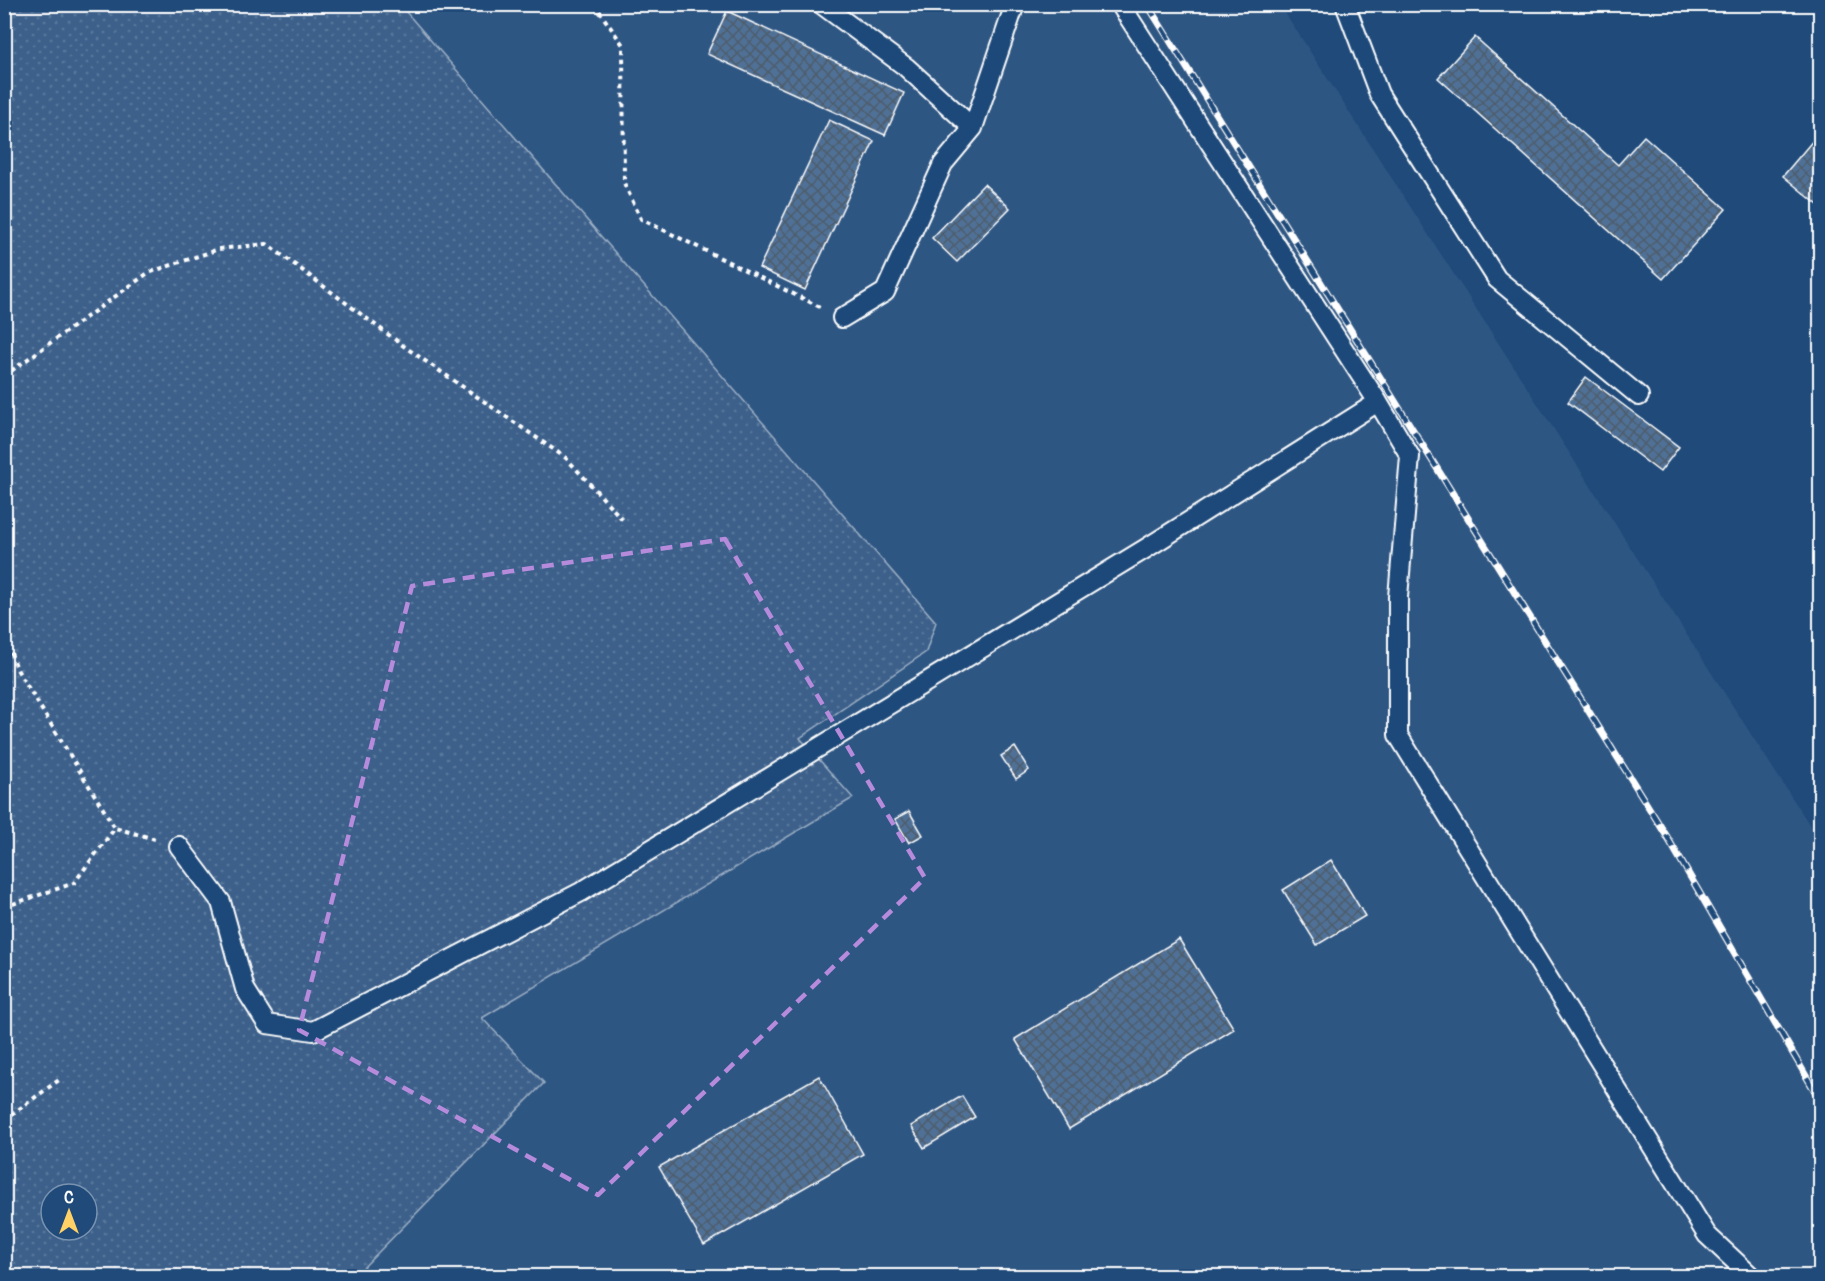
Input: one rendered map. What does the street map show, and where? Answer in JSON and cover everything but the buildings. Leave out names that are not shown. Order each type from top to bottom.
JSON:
[{"type":"lane","points":[[821,4],[906,67],[973,128]]},
{"type":"lane","points":[[842,318],[885,292],[943,164],[973,128],[1015,4]]},
{"type":"lane","points":[[1120,4],[1378,402],[1410,456],[1398,597],[1398,735],[1707,1235],[1751,1276]]},
{"type":"lane","points":[[1345,4],[1379,94],[1497,279],[1640,396]]},
{"type":"lane","points":[[179,846],[221,902],[245,989],[267,1024],[312,1031],[581,892],[1145,549],[1378,402]]},
{"type":"path","points":[[594,4],[623,45],[624,183],[641,219],[842,318]]},
{"type":"path","points":[[4,376],[148,273],[219,249],[267,244],[405,347],[566,458],[624,521]]},
{"type":"path","points":[[4,636],[18,671],[115,828],[179,846]]},
{"type":"path","points":[[4,907],[74,883],[115,828]]},
{"type":"path","points":[[4,1120],[59,1080]]},
{"type":"highlighted area","points":[[725,539],[925,878],[598,1195],[299,1030],[412,586]]},
{"type":"shaded area","points":[[5,5],[400,5],[936,622],[926,652],[800,738],[853,798],[482,1018],[544,1083],[355,1276],[5,1276]]},
{"type":"shaded area","points":[[400,5],[1280,5],[1820,841],[1820,1276],[355,1276],[544,1083],[481,1018],[853,799],[800,738],[926,652],[936,622]]},
{"type":"railway","points":[[1147,4],[1666,835],[1820,1100]]}]
